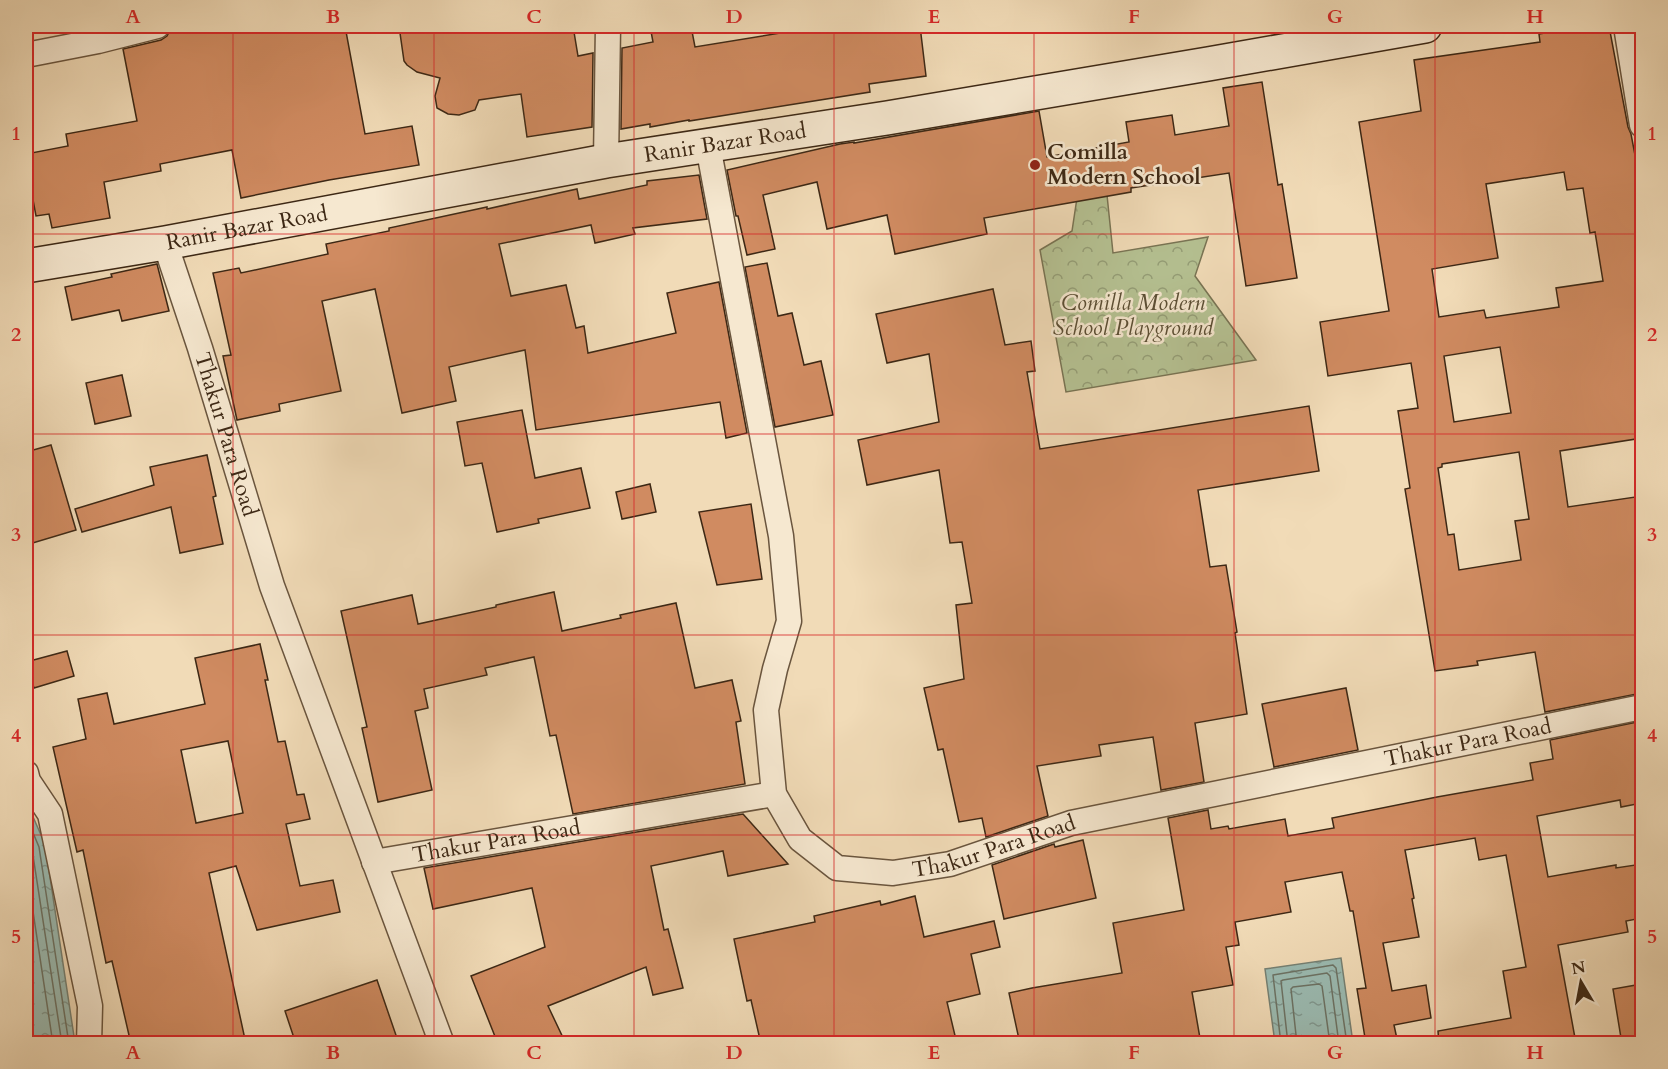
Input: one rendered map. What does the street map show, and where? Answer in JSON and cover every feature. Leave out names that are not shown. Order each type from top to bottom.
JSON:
[{"type":"main road","name":"Ranir Bazar Road","points":[[26,266],[165,243],[606,161],[1173,70],[1425,26]]},
{"type":"street","points":[[26,55],[101,32],[157,26]]},
{"type":"street","points":[[606,161],[608,26]]},
{"type":"street","points":[[1626,26],[1642,125]]},
{"type":"street","points":[[708,146],[781,536],[789,621],[766,710],[774,794]]},
{"type":"street","name":"Thakur Para Road","points":[[165,243],[200,348],[272,586],[442,1044]]},
{"type":"street","name":"Thakur Para Road","points":[[374,862],[774,794],[800,839],[837,868],[893,873],[950,864],[1071,823],[1642,707]]},
{"type":"street","points":[[26,773],[28,781],[50,814],[90,1006],[89,1044]]},
{"type":"green space","name":"Comilla Modern School Playground","points":[[1107,195],[1113,253],[1208,237],[1195,276],[1256,360],[1066,392],[1040,250],[1072,231],[1077,198]]},
{"type":"water","points":[[26,801],[45,844],[75,1043],[26,1043]]},
{"type":"water","points":[[1341,958],[1353,1043],[1275,1043],[1265,969]]},
{"type":"building","points":[[171,26],[345,26],[365,134],[412,126],[419,165],[241,198],[232,150],[160,164],[161,171],[104,182],[110,218],[52,228],[49,214],[36,216],[26,154],[68,146],[66,134],[137,121],[123,49],[161,40],[167,36]]},
{"type":"building","points":[[399,26],[573,26],[578,56],[593,53],[592,127],[527,137],[521,94],[479,100],[475,110],[459,115],[448,114],[437,108],[435,96],[440,78],[417,72],[404,61]]},
{"type":"building","points":[[650,26],[691,26],[695,47],[787,32],[786,26],[920,26],[926,76],[869,84],[870,92],[650,127],[650,124],[621,129],[622,48],[653,42]]},
{"type":"building","points":[[1585,26],[1609,26],[1642,192],[1642,438],[1560,451],[1568,507],[1642,496],[1642,693],[1545,712],[1535,652],[1477,661],[1478,665],[1435,671],[1405,489],[1410,488],[1398,411],[1418,408],[1411,363],[1328,376],[1320,322],[1389,311],[1359,122],[1421,111],[1414,60],[1540,42],[1539,34]],"holes":[[[1564,172],[1567,190],[1583,188],[1590,233],[1595,232],[1603,281],[1556,288],[1559,307],[1486,318],[1484,310],[1439,317],[1432,269],[1498,258],[1486,184]],[[1500,347],[1511,413],[1454,422],[1444,356]],[[1519,452],[1529,519],[1515,521],[1521,560],[1459,570],[1454,534],[1448,535],[1438,468],[1442,467],[1442,464]]]},
{"type":"building","points":[[1262,82],[1278,185],[1282,184],[1297,278],[1246,286],[1229,173],[1131,188],[1131,192],[984,218],[987,234],[895,254],[887,215],[827,229],[817,182],[763,195],[775,249],[747,255],[727,170],[840,144],[1039,111],[1047,157],[1129,142],[1126,122],[1172,115],[1175,135],[1229,126],[1223,88]]},
{"type":"building","points":[[699,175],[707,219],[633,228],[635,234],[595,243],[591,225],[499,244],[511,296],[566,285],[576,328],[584,326],[588,353],[676,333],[667,293],[719,282],[747,433],[726,438],[720,402],[536,430],[525,350],[449,367],[456,401],[402,413],[375,289],[322,301],[341,391],[279,404],[280,411],[237,420],[223,356],[231,355],[213,273],[239,268],[241,273],[328,254],[326,244],[487,207],[487,209],[577,189],[579,199],[647,185],[647,181]]},
{"type":"building","points":[[767,263],[778,316],[792,313],[804,365],[821,361],[833,415],[775,427],[745,267]]},
{"type":"building","points":[[157,264],[169,311],[122,321],[119,310],[72,320],[65,287]]},
{"type":"building","points":[[993,289],[1005,345],[1031,341],[1035,371],[1027,372],[1040,449],[1309,406],[1319,471],[1198,490],[1210,567],[1226,565],[1247,714],[1195,723],[1204,782],[1161,790],[1153,737],[1099,745],[1101,756],[1037,766],[1048,816],[986,837],[982,818],[959,822],[943,749],[938,750],[924,688],[964,679],[956,605],[972,603],[962,542],[950,543],[939,470],[867,485],[858,440],[939,422],[929,354],[887,363],[876,314]]},
{"type":"building","points":[[122,375],[131,416],[95,424],[86,383]]},
{"type":"building","points":[[522,410],[535,478],[581,468],[590,508],[538,519],[539,523],[497,532],[482,463],[465,466],[457,422]]},
{"type":"building","points":[[51,445],[76,530],[26,545],[26,452]]},
{"type":"building","points":[[207,455],[223,544],[180,553],[171,507],[82,532],[75,509],[154,485],[150,467]]},
{"type":"building","points":[[650,484],[656,512],[622,519],[616,492]]},
{"type":"building","points":[[751,504],[762,579],[717,585],[699,512]]},
{"type":"building","points":[[554,592],[562,631],[676,603],[695,688],[732,680],[741,721],[736,722],[745,784],[573,814],[556,735],[550,736],[534,657],[485,668],[487,675],[424,689],[428,708],[415,711],[432,790],[378,802],[362,728],[367,727],[341,611],[412,595],[418,624]]},
{"type":"building","points":[[260,644],[278,742],[285,741],[297,795],[304,794],[310,819],[286,824],[300,886],[333,880],[340,912],[257,930],[236,866],[209,873],[246,1044],[131,1044],[112,961],[106,963],[83,850],[77,852],[53,747],[86,739],[78,699],[107,693],[114,724],[205,704],[195,658]],"holes":[[[228,741],[243,813],[196,823],[181,750]]]},
{"type":"building","points":[[67,651],[74,676],[34,688],[26,662]]},
{"type":"building","points":[[1346,688],[1358,750],[1274,767],[1262,704]]},
{"type":"building","points":[[1642,721],[1642,803],[1621,807],[1620,800],[1537,816],[1548,877],[1616,865],[1616,868],[1642,864],[1642,918],[1626,921],[1628,932],[1558,945],[1575,1038],[1545,1044],[1439,1044],[1438,1031],[1511,1018],[1503,971],[1526,967],[1506,855],[1479,860],[1475,838],[1405,850],[1419,937],[1383,943],[1392,991],[1426,985],[1431,1018],[1394,1025],[1397,1039],[1366,1044],[1357,989],[1366,988],[1353,911],[1350,911],[1342,872],[1285,882],[1291,912],[1235,922],[1239,945],[1226,947],[1233,985],[1192,992],[1201,1044],[1020,1044],[1009,993],[1122,973],[1113,923],[1184,910],[1168,818],[1208,810],[1211,829],[1228,826],[1229,829],[1285,819],[1288,836],[1334,828],[1332,818],[1533,780],[1530,763],[1553,759],[1550,740]]},
{"type":"building","points":[[743,814],[788,864],[728,876],[723,851],[651,866],[664,930],[668,929],[683,988],[653,995],[646,967],[548,1006],[566,1044],[498,1044],[471,976],[545,947],[532,888],[433,909],[424,868]]},
{"type":"building","points":[[1083,840],[1096,898],[1004,919],[992,865],[1054,844],[1055,847]]},
{"type":"building","points":[[915,896],[924,937],[994,921],[1000,947],[971,954],[980,994],[947,1002],[957,1044],[761,1044],[751,1000],[747,1001],[734,939],[815,922],[814,916],[880,901],[881,905]]},
{"type":"building","points":[[377,980],[399,1044],[296,1044],[285,1011]]},
{"type":"building","points":[[1642,984],[1642,1044],[1622,1044],[1613,989]]},
{"type":"place","name":"Comilla Modern School","points":[[1035,165]]}]
